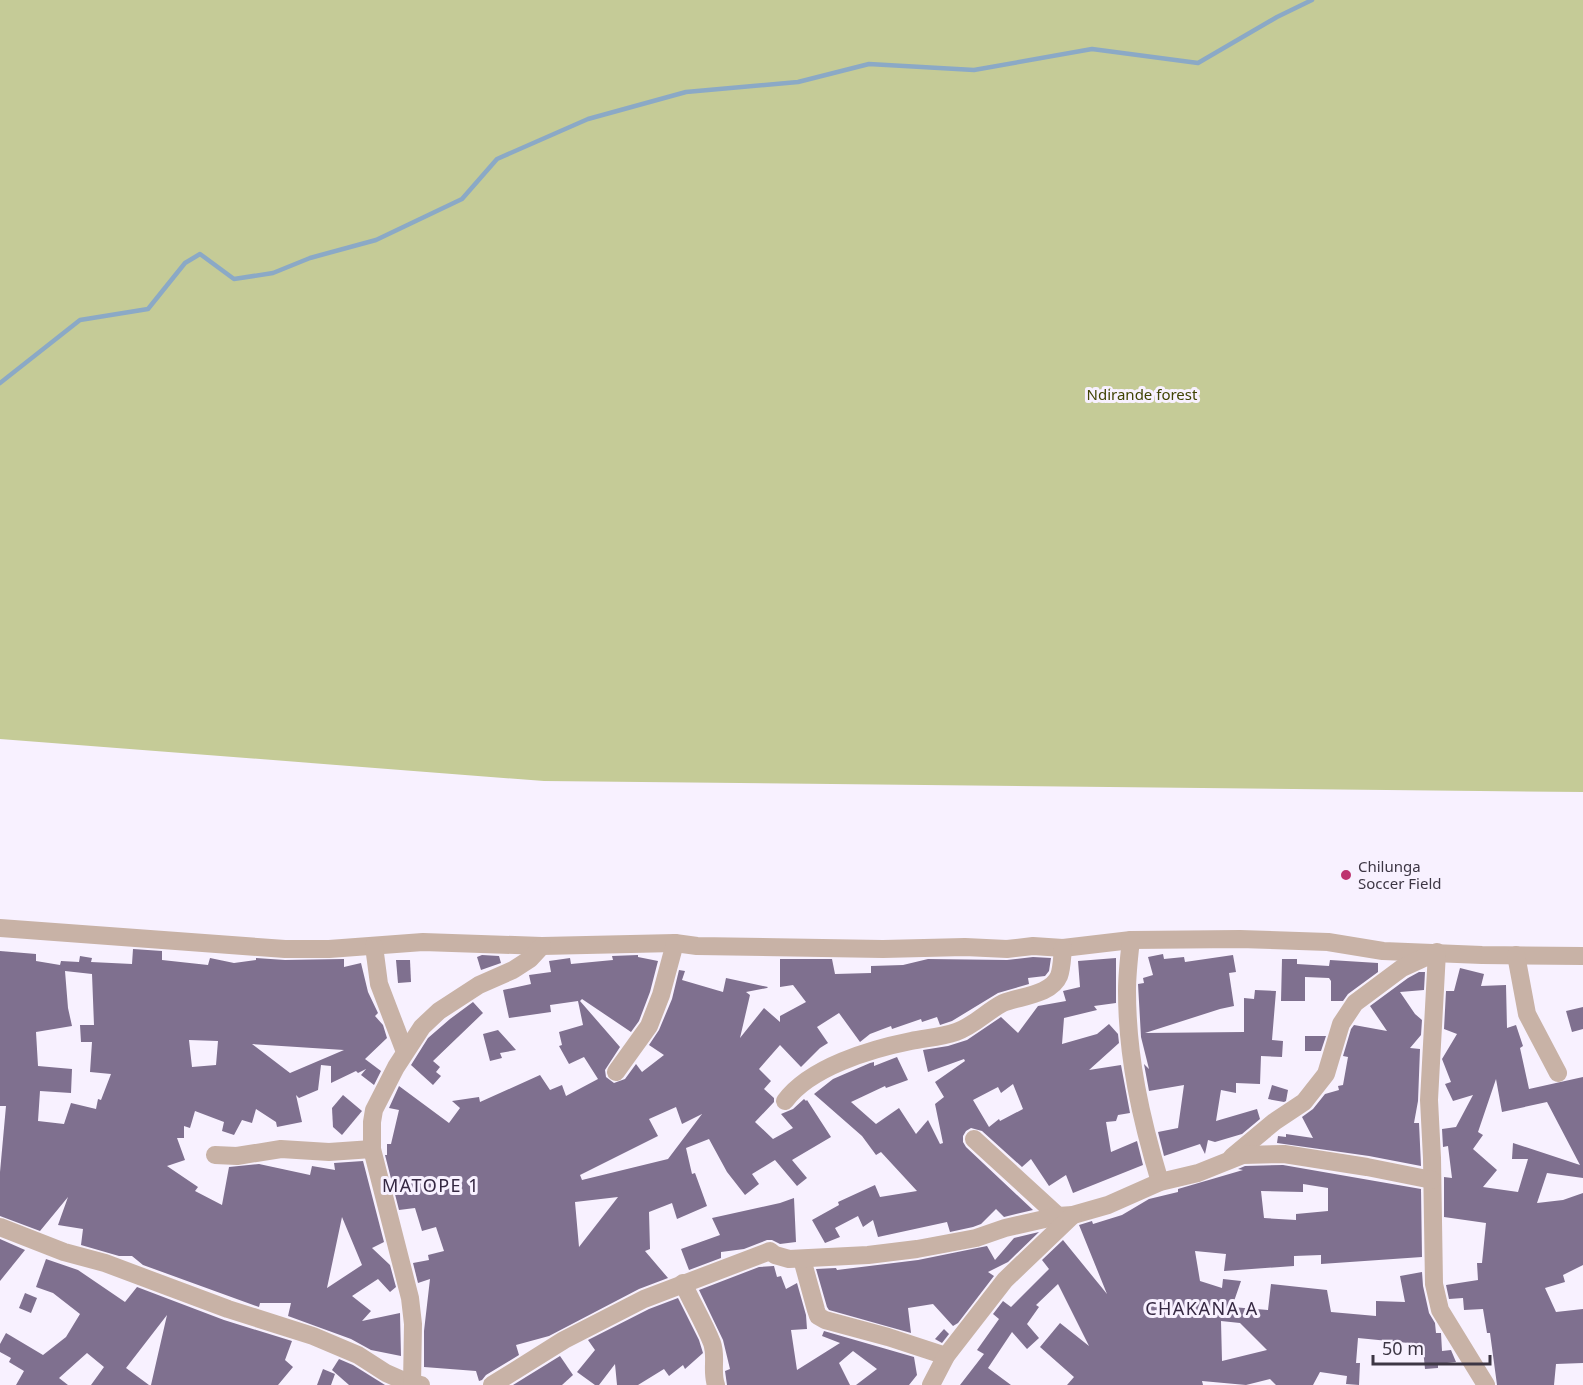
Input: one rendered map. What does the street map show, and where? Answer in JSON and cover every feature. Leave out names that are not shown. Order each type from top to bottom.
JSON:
[{"type":"street","points":[[0,928],[285,949],[423,942],[542,946],[675,944],[883,949],[965,947],[1007,949],[1033,946],[1063,948],[1131,940],[1240,939],[1317,942],[1383,951],[1583,956]]},
{"type":"street","points":[[1131,940],[1127,988],[1128,1027],[1134,1080],[1143,1124],[1160,1182]]},
{"type":"street","points":[[616,1072],[649,1026],[661,995],[675,944]]},
{"type":"street","points":[[374,946],[379,984],[405,1052]]},
{"type":"street","points":[[0,1227],[64,1252],[105,1263],[228,1309],[314,1336],[358,1355],[386,1373],[416,1384],[410,1298],[372,1149],[374,1110],[405,1052],[422,1028],[439,1011],[479,985],[513,970],[530,959],[542,946]]},
{"type":"street","points":[[785,1101],[805,1081],[831,1066],[881,1049],[958,1032],[999,1005],[1014,998],[1046,990],[1052,986],[1060,974],[1063,948]]},
{"type":"street","points":[[1227,1161],[1274,1122],[1304,1102],[1326,1074],[1341,1024],[1354,1003],[1401,968],[1437,952]]},
{"type":"street","points":[[1437,952],[1429,1100],[1435,1294],[1440,1310],[1486,1385]]},
{"type":"street","points":[[1516,955],[1527,1014],[1558,1073]]},
{"type":"street","points":[[974,1139],[1066,1215]]},
{"type":"street","points":[[215,1155],[246,1155],[281,1149],[329,1152],[372,1149]]},
{"type":"street","points":[[492,1385],[564,1340],[644,1299],[714,1273],[759,1253],[770,1251],[789,1259],[868,1255],[976,1238],[1005,1228],[1108,1205],[1160,1182],[1198,1173],[1244,1155],[1284,1154],[1432,1180]]},
{"type":"street","points":[[930,1385],[946,1356],[1005,1280],[1066,1215]]},
{"type":"street","points":[[802,1259],[818,1316],[946,1356]]},
{"type":"street","points":[[683,1283],[712,1343],[716,1385]]},
{"type":"green space","name":"Ndirande forest","points":[[0,0],[1583,0],[1583,792],[544,781],[0,739]]},
{"type":"building","points":[[133,949],[162,951],[162,960],[208,965],[210,958],[234,963],[256,960],[256,958],[344,959],[344,967],[361,963],[368,992],[378,1013],[375,1016],[383,1025],[387,1038],[365,1059],[381,1071],[374,1085],[361,1075],[366,1069],[358,1073],[356,1071],[331,1083],[331,1066],[321,1065],[318,1090],[299,1098],[296,1095],[302,1122],[277,1127],[276,1122],[256,1109],[252,1123],[242,1120],[234,1135],[222,1131],[224,1122],[195,1111],[190,1128],[184,1126],[184,1138],[177,1138],[185,1160],[167,1166],[198,1187],[195,1191],[222,1205],[229,1167],[259,1164],[310,1175],[312,1166],[335,1170],[334,1163],[363,1161],[384,1242],[372,1248],[390,1265],[396,1287],[390,1292],[378,1279],[352,1296],[371,1311],[362,1321],[400,1313],[401,1356],[371,1350],[351,1339],[288,1316],[291,1303],[260,1303],[259,1307],[143,1265],[132,1256],[119,1256],[81,1245],[83,1229],[58,1225],[68,1197],[40,1231],[0,1216],[0,1172],[6,1106],[0,1106],[0,951],[36,954],[36,961],[60,965],[61,961],[79,962],[80,956],[92,958],[91,962],[132,964]],"holes":[[[65,971],[92,974],[94,1025],[80,1025],[81,1042],[92,1042],[90,1072],[111,1074],[101,1100],[98,1099],[96,1109],[71,1103],[64,1124],[38,1121],[40,1091],[71,1093],[72,1069],[38,1066],[36,1032],[72,1026]],[[189,1040],[218,1041],[216,1065],[192,1067]],[[252,1044],[344,1050],[290,1073]],[[342,1217],[362,1265],[327,1288]]]},
{"type":"building","points":[[1163,954],[1164,959],[1184,957],[1185,962],[1233,955],[1236,972],[1229,973],[1234,1006],[1145,1033],[1244,1032],[1244,998],[1254,999],[1255,990],[1276,991],[1272,1040],[1283,1041],[1282,1057],[1261,1056],[1260,1084],[1236,1083],[1236,1093],[1221,1090],[1216,1121],[1257,1109],[1260,1119],[1242,1134],[1215,1142],[1208,1140],[1205,1154],[1200,1144],[1164,1156],[1158,1132],[1178,1128],[1184,1085],[1149,1091],[1144,1064],[1149,1069],[1141,1037],[1138,984],[1144,983],[1143,978],[1153,975],[1148,957]]},
{"type":"building","points":[[638,955],[638,957],[658,961],[639,1021],[631,1032],[582,999],[580,1001],[620,1047],[605,1070],[606,1077],[614,1083],[625,1079],[636,1064],[642,1072],[664,1055],[649,1045],[659,1030],[672,999],[679,970],[685,971],[682,980],[723,992],[726,978],[768,987],[746,992],[750,995],[740,1038],[764,1008],[780,1022],[780,1016],[806,1002],[793,985],[780,987],[780,959],[832,959],[835,974],[871,973],[871,966],[903,965],[928,959],[1051,958],[1049,971],[1045,976],[1028,978],[1029,984],[998,993],[952,1021],[940,1025],[937,1017],[922,1022],[921,1019],[892,1029],[891,1026],[870,1034],[860,1042],[839,1013],[817,1027],[828,1043],[801,1067],[780,1045],[759,1069],[771,1081],[764,1089],[774,1098],[774,1102],[755,1122],[773,1139],[793,1128],[781,1114],[793,1109],[804,1099],[807,1100],[831,1137],[792,1160],[807,1178],[797,1186],[775,1160],[752,1174],[759,1184],[745,1195],[727,1172],[709,1139],[686,1148],[692,1174],[695,1173],[707,1206],[677,1219],[672,1203],[649,1212],[650,1249],[645,1251],[668,1278],[639,1289],[549,1336],[516,1345],[519,1355],[486,1375],[482,1380],[479,1381],[476,1371],[424,1367],[424,1331],[430,1279],[418,1283],[413,1263],[429,1260],[428,1255],[444,1251],[436,1227],[422,1231],[415,1208],[399,1210],[385,1155],[387,1155],[387,1144],[391,1144],[399,1110],[389,1108],[399,1086],[449,1123],[460,1108],[452,1101],[479,1097],[480,1102],[540,1075],[550,1090],[562,1085],[566,1096],[598,1079],[584,1057],[569,1064],[559,1046],[562,1045],[559,1032],[583,1025],[578,1001],[550,1005],[551,1012],[509,1018],[503,990],[531,984],[529,975],[551,972],[549,961],[570,958],[571,964],[613,960],[612,956]],"holes":[[[676,1107],[682,1124],[702,1114],[668,1159],[582,1180],[580,1175],[658,1136],[649,1119]],[[618,1197],[579,1247],[575,1202]]]},
{"type":"building","points":[[499,956],[501,963],[481,970],[477,957]]},
{"type":"building","points":[[1116,958],[1116,1003],[1094,1006],[1097,1010],[1064,1018],[1062,1044],[1097,1034],[1109,1024],[1118,1034],[1119,1043],[1089,1070],[1121,1065],[1130,1113],[1118,1115],[1116,1121],[1106,1122],[1111,1152],[1137,1141],[1143,1165],[1073,1193],[1066,1175],[1049,1186],[1031,1159],[1022,1167],[982,1131],[971,1128],[963,1136],[966,1147],[1033,1210],[1004,1217],[996,1209],[981,1224],[950,1232],[947,1222],[878,1237],[873,1220],[863,1227],[858,1216],[835,1228],[840,1237],[825,1243],[812,1220],[839,1205],[838,1202],[875,1185],[880,1197],[917,1191],[881,1152],[876,1155],[862,1136],[814,1094],[833,1079],[870,1063],[874,1062],[874,1066],[897,1057],[908,1080],[886,1088],[885,1086],[851,1102],[876,1124],[899,1108],[916,1134],[928,1120],[940,1144],[943,1143],[935,1104],[944,1097],[935,1082],[965,1061],[964,1059],[928,1072],[923,1050],[967,1040],[1001,1017],[1018,1033],[1038,1006],[1066,1001],[1063,991],[1080,987],[1078,961]],"holes":[[[1013,1084],[1023,1109],[1000,1121],[999,1119],[989,1127],[973,1100],[998,1087],[1001,1093]]]},
{"type":"building","points":[[1282,959],[1297,959],[1297,964],[1329,966],[1330,960],[1378,963],[1378,972],[1348,994],[1343,1001],[1331,1001],[1329,978],[1305,977],[1305,1001],[1281,1001]]},
{"type":"building","points":[[396,960],[410,960],[411,982],[398,983]]},
{"type":"building","points":[[1460,968],[1484,974],[1481,986],[1506,985],[1507,1028],[1516,1025],[1523,1046],[1520,1048],[1529,1089],[1583,1077],[1583,1178],[1547,1173],[1537,1203],[1563,1200],[1583,1193],[1583,1265],[1563,1275],[1565,1282],[1545,1288],[1556,1312],[1583,1309],[1583,1363],[1556,1364],[1554,1385],[1497,1385],[1490,1333],[1487,1333],[1483,1309],[1464,1310],[1463,1298],[1449,1299],[1446,1285],[1478,1280],[1477,1263],[1482,1263],[1486,1223],[1444,1217],[1444,1177],[1452,1178],[1448,1146],[1443,1147],[1442,1129],[1456,1127],[1473,1095],[1453,1101],[1445,1084],[1451,1082],[1442,1059],[1457,1034],[1444,1029],[1446,991],[1454,991]],"holes":[[[1496,1079],[1502,1112],[1547,1102],[1580,1165],[1513,1143],[1512,1159],[1528,1159],[1518,1192],[1483,1187],[1497,1170],[1473,1149],[1483,1135],[1478,1132]]]},
{"type":"building","points":[[1419,972],[1425,972],[1424,990],[1400,992],[1422,1020],[1421,1035],[1410,1048],[1420,1049],[1418,1101],[1414,1123],[1419,1123],[1421,1166],[1277,1143],[1278,1136],[1286,1137],[1286,1134],[1313,1138],[1302,1117],[1313,1109],[1325,1094],[1339,1090],[1338,1086],[1343,1085],[1348,1057],[1343,1056],[1351,1029],[1354,1025],[1387,1031],[1370,1006]]},
{"type":"building","points":[[473,1002],[483,1013],[433,1061],[440,1067],[436,1072],[441,1076],[433,1085],[411,1065],[428,1038]]},
{"type":"building","points":[[1583,1007],[1583,1029],[1572,1032],[1566,1011]]},
{"type":"building","points":[[498,1030],[516,1050],[500,1053],[502,1058],[490,1061],[483,1034]]},
{"type":"building","points":[[1305,1036],[1326,1036],[1321,1051],[1305,1051]]},
{"type":"building","points":[[1272,1085],[1288,1090],[1286,1101],[1268,1099]]},
{"type":"building","points":[[343,1095],[362,1111],[342,1135],[333,1127],[332,1108]]},
{"type":"building","points":[[1283,1165],[1421,1189],[1422,1257],[1321,1264],[1321,1255],[1294,1256],[1294,1266],[1224,1271],[1226,1254],[1195,1251],[1200,1281],[1222,1288],[1223,1279],[1241,1281],[1232,1307],[1268,1310],[1271,1284],[1327,1290],[1331,1312],[1376,1316],[1376,1301],[1405,1302],[1400,1276],[1422,1272],[1429,1313],[1435,1323],[1436,1333],[1441,1333],[1442,1351],[1451,1350],[1456,1362],[1438,1364],[1438,1368],[1425,1369],[1423,1349],[1419,1349],[1419,1344],[1358,1338],[1356,1363],[1360,1363],[1359,1385],[1346,1384],[1347,1376],[1320,1372],[1313,1385],[1276,1385],[1270,1379],[1246,1385],[1202,1381],[1203,1385],[1067,1385],[1074,1377],[1040,1347],[1060,1323],[1089,1346],[1058,1284],[1036,1305],[1039,1307],[1027,1324],[1039,1338],[1027,1349],[1012,1332],[988,1368],[1011,1385],[960,1385],[984,1354],[977,1350],[999,1319],[993,1314],[1003,1301],[1011,1307],[1049,1269],[1042,1260],[1063,1240],[1107,1294],[1079,1225],[1092,1221],[1093,1224],[1122,1215],[1149,1199],[1178,1192],[1178,1189],[1243,1170],[1238,1169],[1245,1166]],"holes":[[[1303,1184],[1328,1188],[1328,1211],[1296,1214],[1296,1220],[1264,1218],[1261,1191],[1303,1192]],[[1221,1321],[1240,1323],[1267,1350],[1222,1361]]]},
{"type":"building","points":[[794,1198],[796,1242],[780,1244],[767,1240],[744,1249],[721,1252],[721,1258],[689,1270],[681,1249],[720,1235],[712,1218]]},
{"type":"building","points":[[1039,1232],[1008,1262],[988,1272],[994,1276],[958,1323],[953,1326],[933,1304],[908,1308],[911,1333],[829,1310],[816,1269],[836,1268],[837,1270],[918,1260],[987,1246],[995,1260],[1014,1238]]},
{"type":"building","points":[[0,1239],[25,1250],[0,1281]]},
{"type":"building","points":[[46,1259],[78,1270],[125,1302],[137,1287],[224,1320],[292,1341],[285,1360],[293,1367],[278,1385],[151,1385],[167,1315],[126,1368],[149,1385],[91,1385],[104,1367],[87,1353],[59,1378],[68,1385],[16,1385],[24,1371],[9,1362],[11,1358],[0,1352],[0,1344],[6,1333],[43,1355],[66,1337],[80,1314],[53,1293],[36,1287]]},
{"type":"building","points":[[774,1266],[777,1277],[781,1276],[786,1289],[797,1283],[806,1315],[807,1329],[791,1330],[797,1370],[840,1343],[822,1336],[824,1331],[914,1357],[917,1375],[909,1385],[856,1385],[877,1369],[853,1351],[839,1363],[850,1385],[727,1385],[725,1371],[730,1369],[723,1340],[699,1290],[759,1267]]},
{"type":"building","points":[[25,1293],[37,1298],[31,1313],[19,1308]]},
{"type":"building","points":[[678,1298],[703,1353],[685,1369],[683,1365],[669,1376],[664,1369],[638,1385],[617,1385],[615,1364],[599,1385],[595,1385],[577,1372],[595,1350],[588,1340],[649,1309]]},
{"type":"building","points":[[944,1329],[949,1334],[942,1343],[935,1339]]},
{"type":"building","points":[[560,1356],[573,1375],[562,1385],[513,1385]]},
{"type":"building","points":[[339,1359],[385,1385],[349,1385],[332,1370]]},
{"type":"building","points":[[323,1369],[335,1374],[331,1385],[317,1385]]},
{"type":"waterway","points":[[0,383],[80,320],[148,309],[185,263],[200,254],[234,279],[273,273],[310,258],[376,240],[462,199],[497,159],[588,119],[686,92],[798,82],[869,64],[974,70],[1092,49],[1198,63],[1277,17],[1312,0]]},
{"type":"place","name":"Chilunga Soccer Field","points":[[1346,875]]},
{"type":"district","name":"MATOPE 1","points":[[431,1185]]},
{"type":"district","name":"CHAKANA A","points":[[1202,1308]]}]
